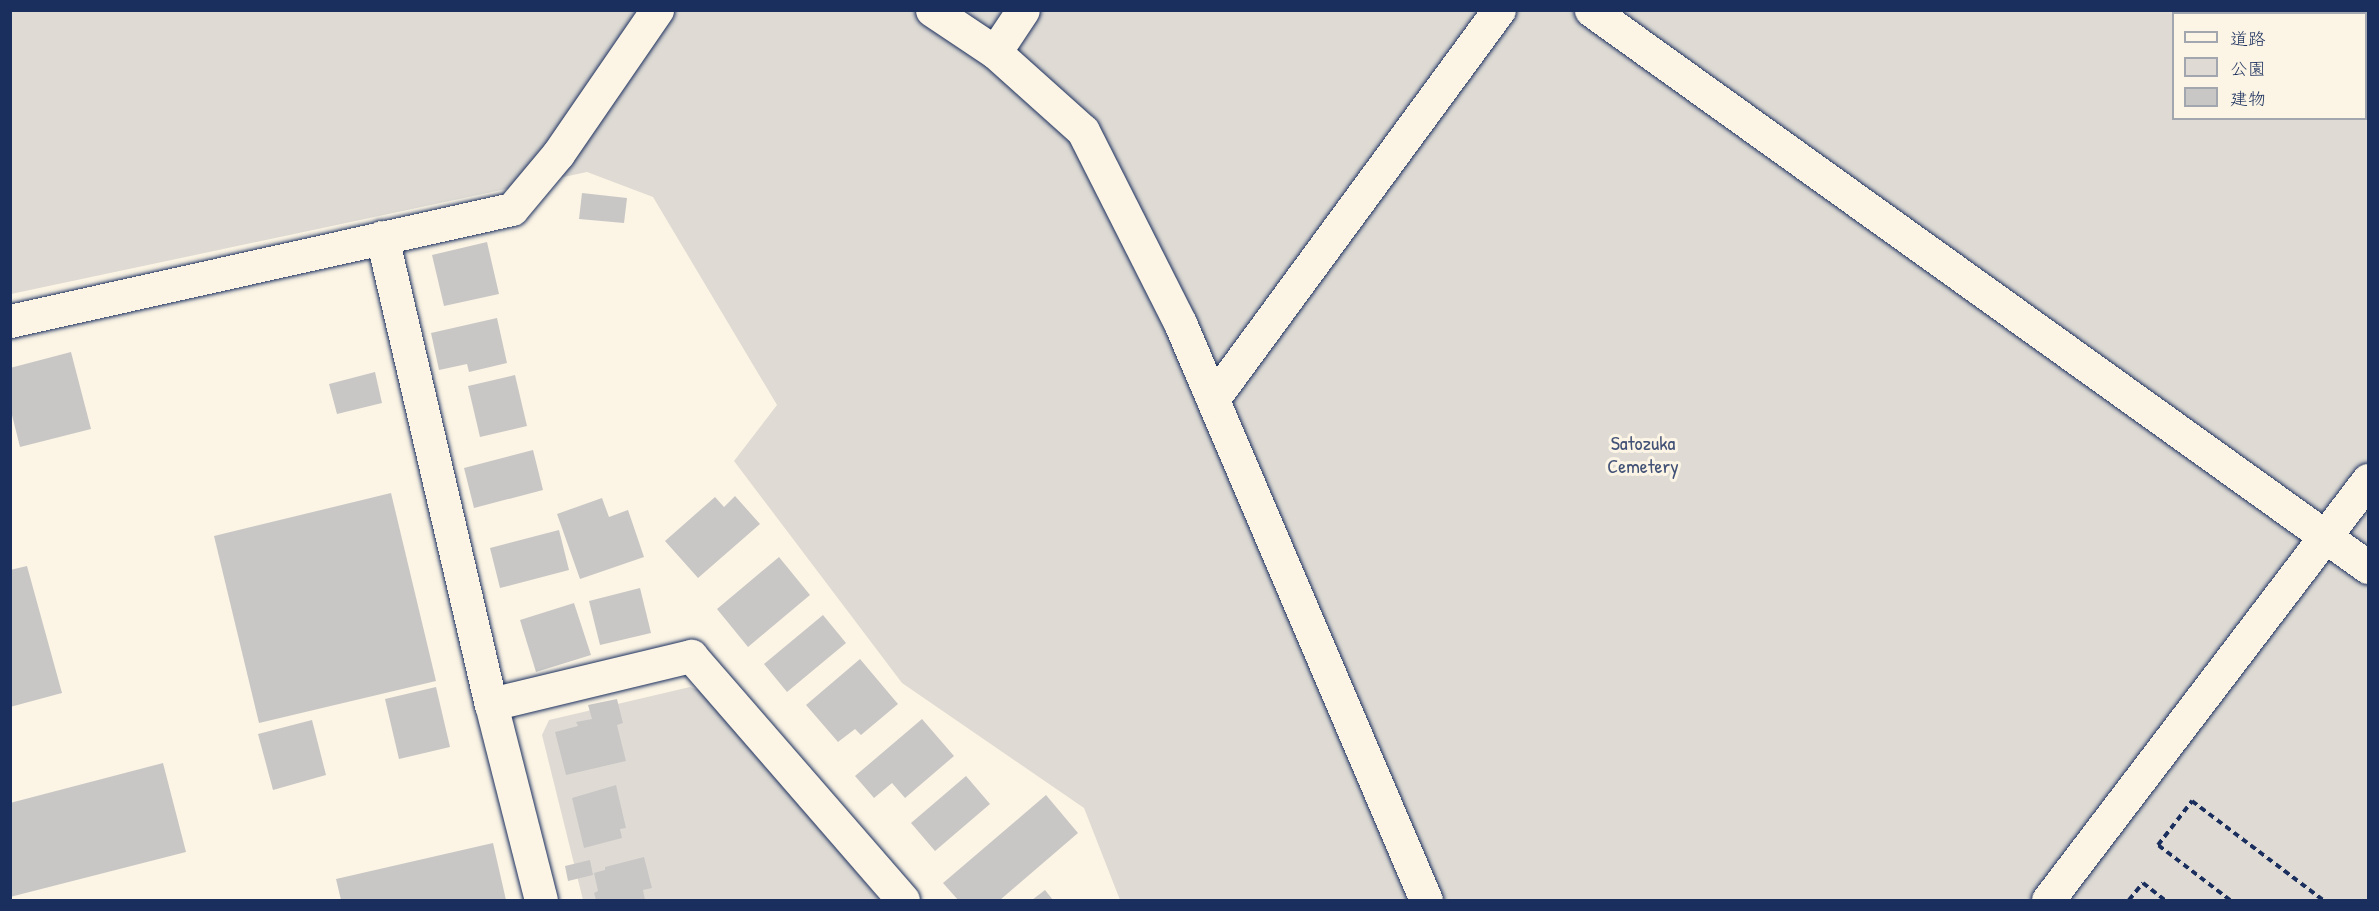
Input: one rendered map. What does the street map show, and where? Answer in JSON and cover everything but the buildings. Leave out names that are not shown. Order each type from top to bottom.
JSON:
[{"type":"street","points":[[10,321],[512,209],[558,154],[657,10]]},
{"type":"street","points":[[932,10],[995,52],[1083,130],[1180,322],[1426,900]]},
{"type":"street","points":[[995,52],[1023,10]]},
{"type":"street","points":[[1214,399],[1498,10]]},
{"type":"street","points":[[1591,10],[2327,535],[2368,567]]},
{"type":"street","points":[[382,237],[491,704],[541,900]]},
{"type":"street","points":[[2048,900],[2368,480]]},
{"type":"street","points":[[491,704],[691,656],[903,900]]},
{"type":"path","points":[[2230,900],[2158,845],[2192,801],[2323,900]]},
{"type":"path","points":[[2129,900],[2143,883],[2165,900]]},
{"type":"green space","name":"Satozuka Cemetery","points":[[10,11],[2368,11],[2368,900],[1120,900],[1084,808],[902,683],[734,461],[777,405],[653,197],[587,172],[11,294]]},
{"type":"green space","points":[[690,687],[704,692],[880,900],[583,900],[542,735],[549,720]]}]
